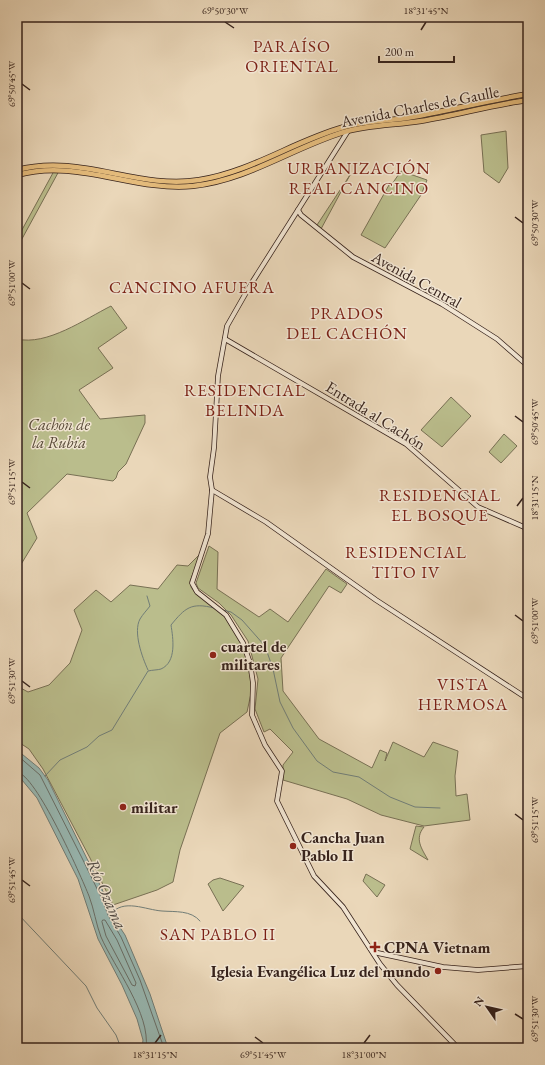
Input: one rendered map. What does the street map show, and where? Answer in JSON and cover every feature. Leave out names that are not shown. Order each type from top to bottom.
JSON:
[{"type":"main road","name":"Avenida Charles de Gaulle","points":[[17,170],[40,165],[68,165],[156,180],[198,180],[231,172],[346,126],[443,111],[528,94]]},
{"type":"main road","name":"Avenida Charles de Gaulle","points":[[17,176],[41,171],[66,170],[147,185],[169,187],[193,186],[236,177],[348,131],[440,117],[528,100]]},
{"type":"main road","points":[[450,115],[448,112],[454,109]]},
{"type":"main road","points":[[440,117],[445,114],[443,111]]},
{"type":"main road","points":[[348,131],[229,322],[218,387],[214,448],[210,477],[212,490],[207,542],[192,583],[197,592],[226,616],[243,643],[250,663],[253,683],[252,715],[265,745],[282,771],[277,798],[314,876],[343,907],[373,952],[407,996],[458,1048]]},
{"type":"main road","name":"Avenida Central","points":[[298,210],[301,215],[352,257],[442,304],[497,339],[528,366]]},
{"type":"main road","name":"Entrada al Cachón","points":[[225,340],[406,444],[478,507],[524,527],[528,531]]},
{"type":"main road","points":[[212,490],[266,522],[376,600],[528,698]]},
{"type":"main road","points":[[373,952],[443,968],[478,970],[528,966]]},
{"type":"green space","points":[[506,131],[508,168],[499,183],[484,172],[481,135]]},
{"type":"green space","points":[[54,171],[59,171],[17,248],[17,239]]},
{"type":"green space","points":[[401,171],[427,180],[421,195],[385,248],[361,235],[389,185],[392,184]]},
{"type":"green space","points":[[350,175],[321,229],[317,225]]},
{"type":"green space","name":"Cachón de la Rubia","points":[[111,306],[127,328],[98,348],[113,368],[79,390],[100,419],[145,415],[145,423],[126,464],[118,472],[113,481],[67,474],[27,513],[37,538],[17,571],[17,339],[41,339],[53,335],[78,324]]},
{"type":"green space","points":[[451,397],[471,416],[442,447],[421,430]]},
{"type":"green space","points":[[504,434],[517,446],[501,463],[489,452]]},
{"type":"green space","points":[[209,546],[218,552],[217,589],[259,617],[270,609],[288,622],[326,569],[347,584],[341,593],[329,586],[281,658],[283,691],[319,739],[372,768],[380,750],[387,753],[385,761],[393,742],[424,757],[433,742],[458,751],[455,776],[456,796],[467,794],[470,820],[424,826],[381,815],[347,799],[283,780],[283,765],[293,752],[270,729],[264,732],[255,709],[258,679],[248,641],[231,615],[219,603],[198,588],[196,583]]},
{"type":"green space","points":[[202,552],[190,581],[191,587],[195,593],[225,615],[243,643],[253,684],[247,712],[220,733],[180,850],[173,882],[157,890],[113,905],[43,769],[29,749],[17,741],[17,686],[28,692],[49,685],[70,663],[82,630],[74,610],[96,590],[111,602],[130,585],[158,589],[177,565],[188,566]]},
{"type":"green space","points":[[416,826],[424,827],[421,831],[419,840],[421,848],[428,860],[410,849]]},
{"type":"green space","points":[[366,874],[385,885],[377,897],[363,881]]},
{"type":"green space","points":[[220,878],[244,886],[223,911],[208,884],[213,880]]},
{"type":"water","name":"Río Ozama","points":[[17,750],[39,768],[48,780],[102,889],[111,914],[125,935],[150,994],[168,1048],[142,1048],[143,1040],[137,1019],[122,985],[98,939],[78,879],[37,798],[17,774]]},
{"type":"waterway","points":[[147,596],[150,606],[140,619],[137,631],[141,652],[148,670]]},
{"type":"waterway","points":[[45,776],[60,760],[87,747],[99,736],[112,730],[148,671],[161,669],[166,666],[170,661],[173,649],[171,625],[180,614],[194,606],[214,608]]},
{"type":"waterway","points":[[223,610],[231,612],[242,620],[265,646],[273,669],[280,702],[293,728],[317,761],[333,772],[359,777],[390,797],[415,807],[440,808]]},
{"type":"waterway","points":[[111,914],[116,909],[135,906],[162,911],[187,913],[196,917],[200,921]]},
{"type":"waterway","points":[[17,913],[86,986],[97,1008],[116,1035],[121,1048]]},
{"type":"place","name":"cuartel de militares","points":[[213,655]]},
{"type":"place","name":"militar","points":[[123,807]]},
{"type":"place","name":"Cancha Juan Pablo II","points":[[293,846]]},
{"type":"place","name":"CPNA Vietnam","points":[[375,947]]},
{"type":"place","name":"Iglesia Evangélica Luz del mundo","points":[[438,971]]},
{"type":"district","name":"PARAÍSO ORIENTAL","points":[[292,56]]},
{"type":"district","name":"URBANIZACIÓN REAL CANCINO","points":[[359,178]]},
{"type":"district","name":"CANCINO AFUERA","points":[[192,287]]},
{"type":"district","name":"PRADOS DEL CACHÓN","points":[[347,323]]},
{"type":"district","name":"RESIDENCIAL BELINDA","points":[[245,400]]},
{"type":"district","name":"RESIDENCIAL EL BOSQUE","points":[[440,505]]},
{"type":"district","name":"RESIDENCIAL TITO IV","points":[[406,562]]},
{"type":"district","name":"VISTA HERMOSA","points":[[463,694]]},
{"type":"district","name":"SAN PABLO II","points":[[218,934]]}]
